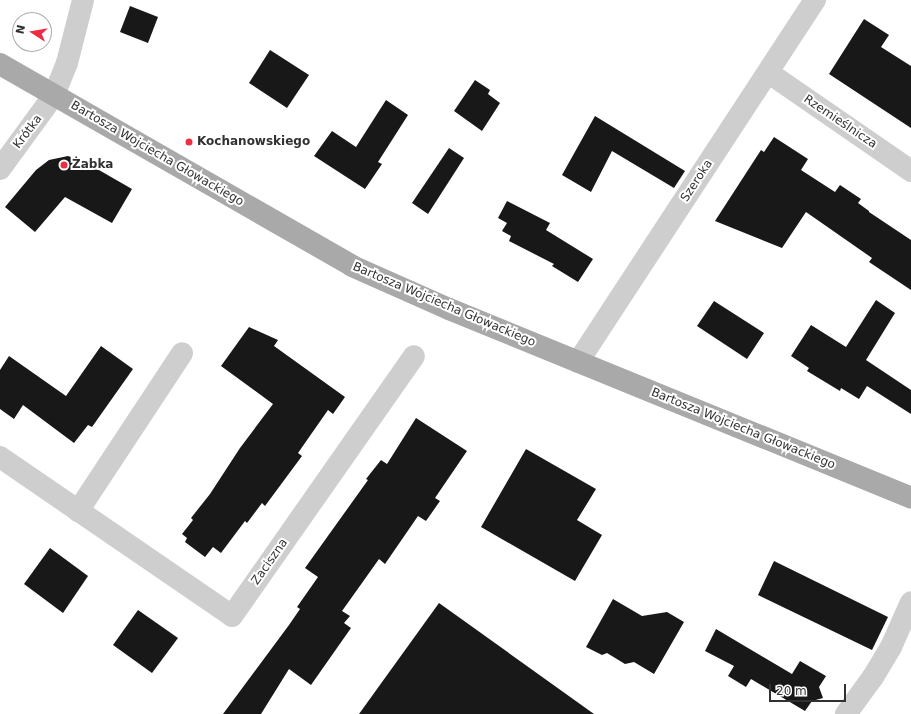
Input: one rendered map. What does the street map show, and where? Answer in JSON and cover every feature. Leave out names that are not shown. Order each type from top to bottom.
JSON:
[{"type":"main road","name":"Bartosza Wojciecha Głowackiego","points":[[0,64],[352,266],[449,309],[911,498]]},
{"type":"street","name":"Krótka","points":[[0,169],[54,95],[67,63],[83,0]]},
{"type":"street","name":"Szeroka","points":[[578,362],[815,0]]},
{"type":"street","name":"Rzemieślnicza","points":[[768,73],[911,171]]},
{"type":"street","points":[[78,511],[182,353]]},
{"type":"street","name":"Zaciszna","points":[[0,457],[232,616],[414,356]]},
{"type":"street","points":[[846,714],[873,677],[891,647],[911,602]]},
{"type":"building","points":[[130,6],[158,17],[148,43],[120,32]]},
{"type":"building","points":[[864,19],[889,35],[881,47],[911,66],[911,128],[829,74]]},
{"type":"building","points":[[270,50],[309,75],[287,108],[249,83]]},
{"type":"building","points":[[475,80],[490,90],[488,94],[500,103],[482,131],[454,111]]},
{"type":"building","points":[[386,100],[408,115],[378,162],[382,164],[365,189],[314,156],[332,131],[356,147]]},
{"type":"building","points":[[595,116],[685,171],[674,188],[612,151],[591,192],[562,175]]},
{"type":"building","points":[[774,137],[808,159],[801,170],[835,192],[840,185],[861,199],[858,203],[869,212],[911,240],[911,290],[869,262],[872,258],[806,212],[782,248],[715,221],[761,150],[764,152]]},
{"type":"building","points":[[449,148],[464,158],[428,214],[412,203]]},
{"type":"building","points":[[68,156],[85,162],[132,189],[112,223],[65,197],[35,232],[5,207],[36,170],[49,160]]},
{"type":"building","points":[[507,201],[550,223],[546,230],[593,259],[578,282],[552,266],[554,264],[509,241],[511,236],[502,231],[507,223],[498,218]]},
{"type":"building","points":[[876,300],[895,313],[866,360],[911,390],[911,414],[867,386],[859,399],[841,388],[840,391],[807,371],[809,368],[791,356],[811,325],[846,347]]},
{"type":"building","points":[[714,301],[764,333],[747,359],[697,326]]},
{"type":"building","points":[[249,327],[278,340],[274,346],[345,397],[333,414],[328,410],[298,453],[302,456],[265,506],[262,503],[247,523],[245,521],[221,553],[213,547],[205,557],[185,542],[187,538],[182,534],[193,520],[191,518],[210,494],[240,448],[273,404],[221,366]]},
{"type":"building","points":[[101,346],[133,369],[92,427],[88,425],[74,443],[23,405],[14,419],[0,409],[0,370],[9,356],[66,396]]},
{"type":"building","points":[[416,418],[467,451],[435,498],[440,501],[426,521],[418,516],[385,564],[379,559],[342,611],[350,616],[344,623],[351,628],[311,685],[289,669],[261,714],[223,714],[289,625],[300,609],[297,607],[318,577],[305,568],[368,480],[366,479],[381,460],[387,464]]},
{"type":"building","points":[[526,449],[596,489],[577,520],[602,535],[575,581],[481,527]]},
{"type":"building","points":[[50,548],[88,576],[63,613],[24,584]]},
{"type":"building","points":[[774,561],[888,617],[872,650],[758,595]]},
{"type":"building","points":[[613,599],[642,616],[667,612],[684,622],[654,674],[634,662],[625,664],[607,653],[602,655],[586,647]]},
{"type":"building","points":[[439,603],[594,714],[359,714]]},
{"type":"building","points":[[138,610],[178,638],[152,673],[113,645]]},
{"type":"building","points":[[716,629],[792,674],[800,661],[826,676],[819,687],[823,698],[812,701],[805,711],[751,679],[746,687],[728,676],[734,666],[705,651]]},
{"type":"place","name":"Kochanowskiego","points":[[189,142]]},
{"type":"place","name":"Żabka","points":[[64,165]]}]
